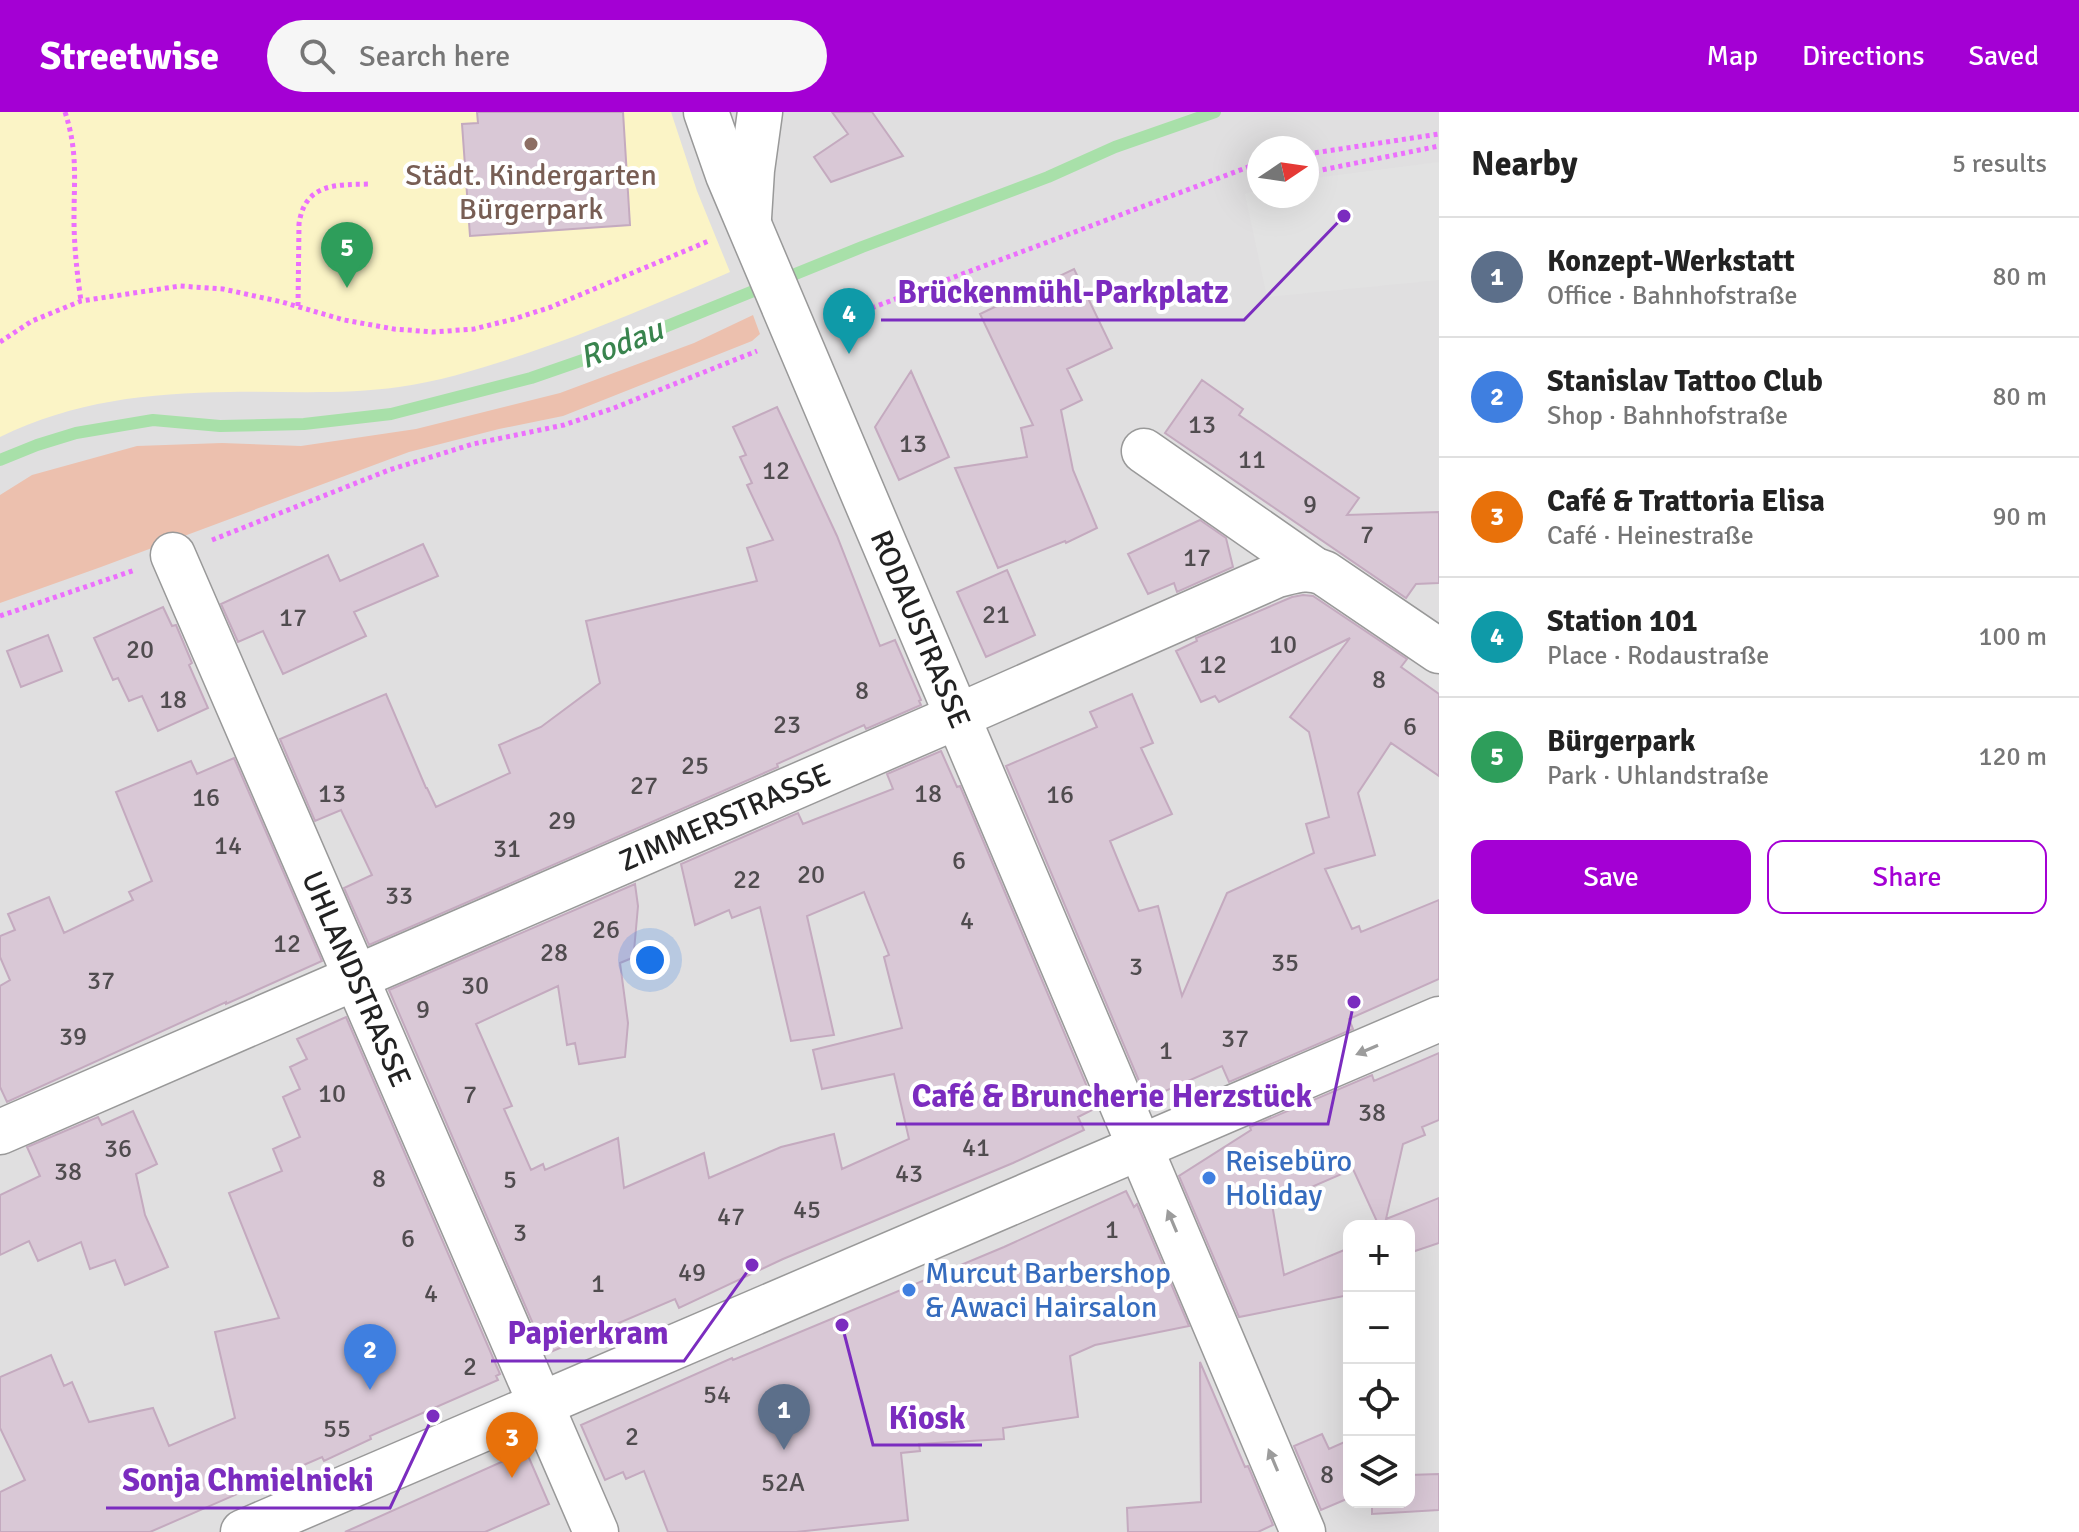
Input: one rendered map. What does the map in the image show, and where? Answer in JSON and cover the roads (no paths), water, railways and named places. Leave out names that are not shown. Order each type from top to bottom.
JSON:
[{"type":"street","name":"RODAUSTRASSE","points":[[706,112],[728,175],[1303,1532]]},
{"type":"street","points":[[749,224],[760,112]]},
{"type":"street","points":[[1144,451],[1312,568],[1439,651]]},
{"type":"street","name":"UHLANDSTRASSE","points":[[173,555],[596,1532]]},
{"type":"street","name":"ZIMMERSTRASSE","points":[[0,1132],[1277,575],[1312,568]]},
{"type":"street","points":[[243,1532],[1439,1019]]},
{"type":"waterway","name":"Rodau","points":[[0,460],[76,433],[153,420],[220,426],[304,424],[391,414],[531,378],[1048,177],[1115,147],[1215,112]]},
{"type":"place","name":"Städt. Kindergarten Bürgerpark","points":[[531,144]]},
{"type":"place","name":"Brückenmühl-Parkplatz","points":[[1344,216]]},
{"type":"place","name":"Bürgerpark","points":[[347,288]]},
{"type":"place","name":"Station 101","points":[[849,354]]},
{"type":"place","name":"Café & Bruncherie Herzstück","points":[[1354,1002]]},
{"type":"place","name":"Reisebüro Holiday","points":[[1209,1178]]},
{"type":"place","name":"Papierkram","points":[[752,1265]]},
{"type":"place","name":"Murcut Barbershop & Awaci Hairsalon","points":[[909,1290]]},
{"type":"place","name":"Kiosk","points":[[842,1325]]},
{"type":"place","name":"Stanislav Tattoo Club","points":[[370,1390]]},
{"type":"place","name":"Sonja Chmielnicki","points":[[433,1416]]},
{"type":"place","name":"Konzept-Werkstatt","points":[[784,1450]]},
{"type":"place","name":"Café & Trattoria Elisa","points":[[512,1478]]}]
